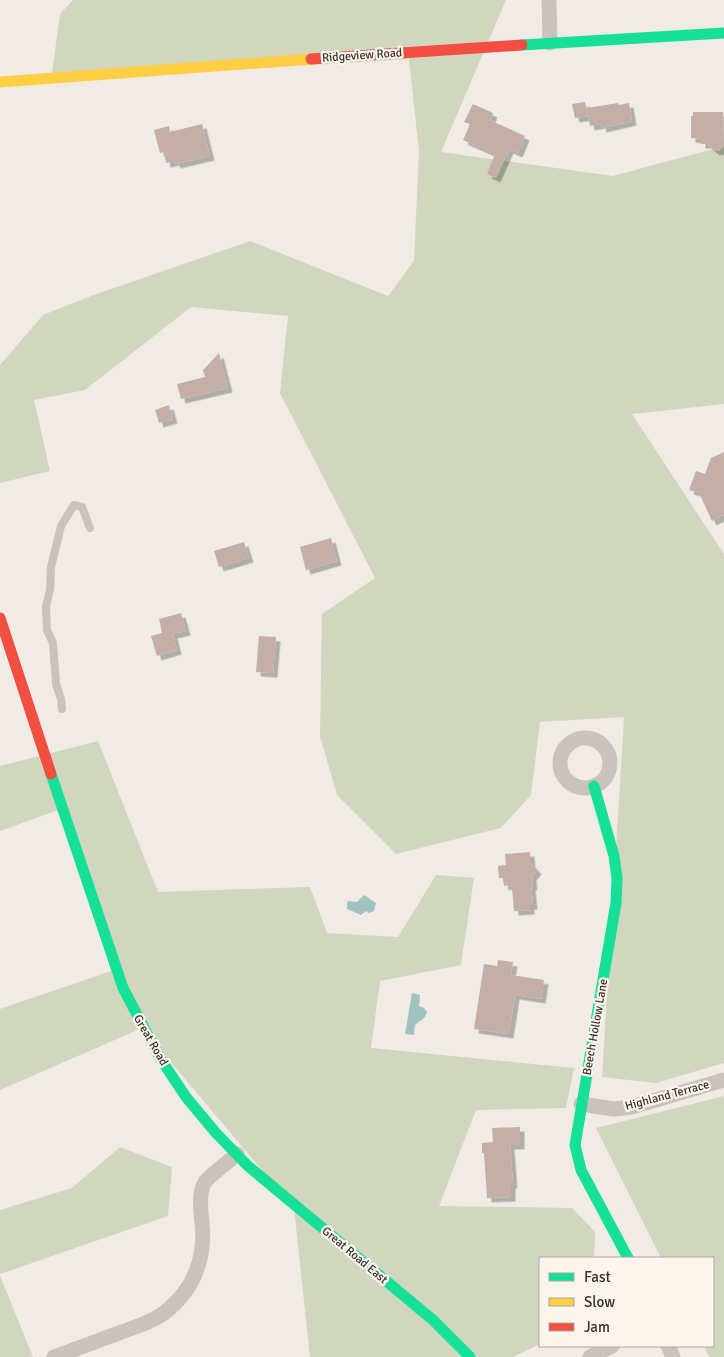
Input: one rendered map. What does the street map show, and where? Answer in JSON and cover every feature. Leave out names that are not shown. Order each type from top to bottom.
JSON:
[{"type":"street","points":[[549,0],[550,43]]},
{"type":"street","name":"Ridgeview Road","points":[[0,82],[550,43],[724,33]]},
{"type":"street","name":"Great Road","points":[[0,618],[123,988],[160,1058],[181,1089],[216,1133],[237,1154]]},
{"type":"street","name":"Beech Hollow Lane","points":[[594,786],[614,856],[617,878],[616,903],[575,1145],[576,1158],[581,1170],[627,1257]]},
{"type":"street","name":"Highland Terrace","points":[[581,1104],[614,1109],[632,1107],[724,1080]]},
{"type":"street","points":[[54,1357],[147,1322],[163,1314],[178,1301],[190,1285],[198,1269],[202,1253],[204,1237],[200,1199],[206,1182],[237,1154]]},
{"type":"street","name":"Great Road East","points":[[237,1154],[433,1320],[470,1357]]},
{"type":"street","points":[[590,1357],[610,1347]]},
{"type":"lane","points":[[62,709],[56,684],[52,644],[47,630],[46,606],[50,590],[51,568],[61,526],[74,505],[82,507],[90,528]]},
{"type":"green space","points":[[73,0],[506,0],[441,152],[613,176],[724,146],[724,404],[632,414],[724,554],[724,1063],[656,1083],[602,1077],[624,717],[540,722],[531,795],[501,828],[396,854],[337,795],[320,736],[322,614],[375,578],[280,393],[288,316],[191,307],[85,390],[34,400],[50,471],[0,483],[0,365],[43,315],[91,296],[250,241],[388,296],[414,261],[419,152],[409,59],[51,81],[60,14]]},
{"type":"green space","points":[[98,741],[158,892],[310,887],[327,933],[398,937],[436,875],[474,878],[461,965],[380,981],[371,1048],[574,1068],[566,1108],[476,1110],[439,1206],[572,1208],[595,1232],[594,1257],[539,1257],[539,1344],[513,1357],[310,1357],[294,1208],[142,1028],[0,1090],[0,1009],[117,969],[64,808],[0,831],[0,766]]},
{"type":"green space","points":[[724,1096],[724,1357],[709,1357],[704,1347],[714,1347],[714,1257],[660,1257],[596,1128]]},
{"type":"green space","points":[[120,1147],[172,1167],[168,1216],[0,1274],[0,1210],[72,1188]]},
{"type":"green space","points":[[0,1276],[33,1357],[0,1357]]},
{"type":"water","points":[[364,895],[376,903],[374,911],[369,913],[366,911],[361,915],[347,909],[348,901],[357,902]]},
{"type":"water","points":[[412,993],[420,995],[419,1006],[427,1012],[425,1017],[415,1025],[414,1035],[405,1034]]},
{"type":"building","points":[[585,102],[588,116],[575,118],[572,104]]},
{"type":"building","points":[[618,103],[619,105],[629,103],[632,121],[602,128],[601,124],[590,126],[587,108]]},
{"type":"building","points":[[473,104],[493,113],[490,120],[525,136],[518,153],[509,149],[496,178],[487,174],[495,154],[463,140],[470,124],[464,122]]},
{"type":"building","points":[[693,112],[723,112],[724,146],[720,150],[715,151],[707,144],[701,144],[701,139],[691,138],[691,116],[693,116]]},
{"type":"building","points":[[202,124],[210,156],[176,164],[175,161],[166,163],[164,152],[160,153],[154,130],[169,126],[170,132]]},
{"type":"building","points":[[219,353],[228,388],[181,399],[177,384],[205,377],[203,370]]},
{"type":"building","points":[[169,405],[173,419],[159,423],[155,410]]},
{"type":"building","points":[[724,452],[724,515],[712,521],[699,493],[689,490],[696,471],[705,474],[711,458]]},
{"type":"building","points":[[331,538],[337,561],[306,570],[300,547]]},
{"type":"building","points":[[244,542],[249,558],[219,567],[214,551]]},
{"type":"building","points":[[181,613],[186,631],[173,634],[177,650],[157,656],[151,636],[162,633],[159,619]]},
{"type":"building","points":[[259,636],[276,637],[273,673],[256,672]]},
{"type":"building","points":[[530,852],[531,863],[537,870],[532,876],[533,905],[530,905],[530,910],[514,911],[512,888],[508,888],[508,885],[504,886],[503,878],[499,878],[498,866],[506,865],[505,854]]},
{"type":"building","points":[[498,960],[513,962],[511,975],[544,980],[541,999],[515,995],[509,1034],[474,1029],[484,964],[497,966]]},
{"type":"building","points":[[520,1127],[520,1145],[510,1145],[513,1184],[511,1184],[511,1197],[487,1198],[482,1143],[493,1142],[492,1128]]},
{"type":"traffic: fast","points":[[522,45],[724,33]]},
{"type":"traffic: fast","points":[[51,774],[123,988],[160,1058],[186,1097],[216,1133],[248,1166],[433,1320],[470,1357]]},
{"type":"traffic: fast","points":[[594,786],[614,856],[617,878],[616,903],[575,1145],[581,1170],[627,1257]]},
{"type":"traffic: slow","points":[[0,82],[311,59]]},
{"type":"traffic: jam","points":[[311,59],[522,45]]},
{"type":"traffic: jam","points":[[0,618],[51,774]]}]
